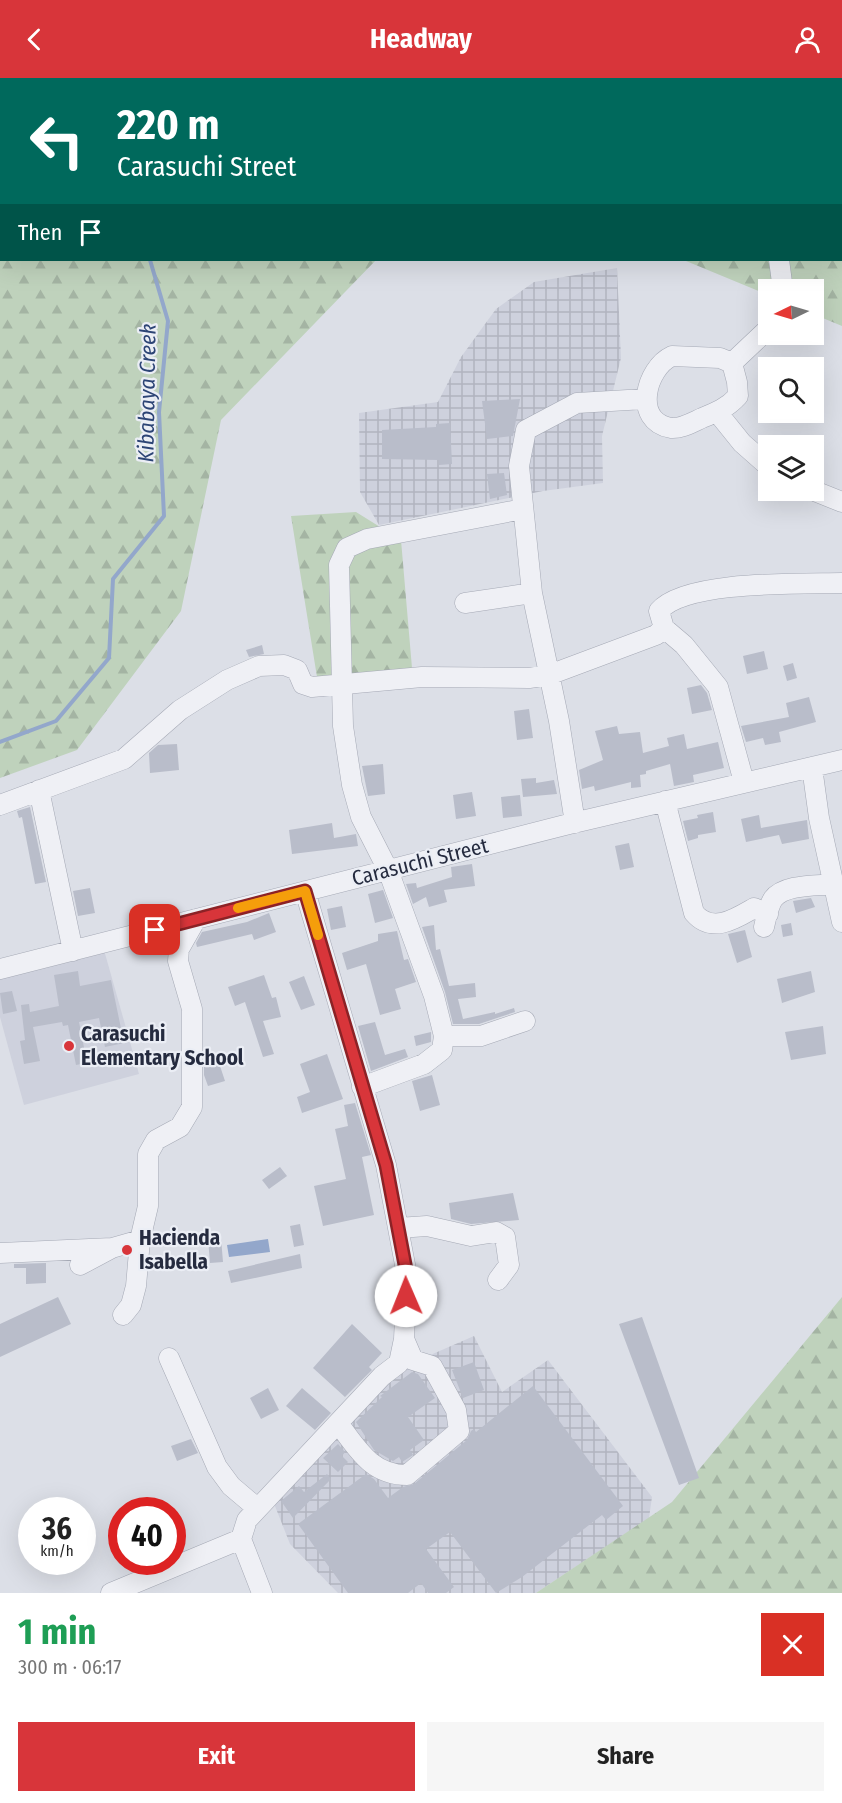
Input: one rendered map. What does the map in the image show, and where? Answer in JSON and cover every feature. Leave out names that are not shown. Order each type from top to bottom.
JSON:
[{"type":"street","points":[[779,261],[782,279]]},
{"type":"street","points":[[732,363],[758,338]]},
{"type":"street","points":[[672,356],[720,358],[732,363],[738,396],[728,407],[680,427],[670,428],[649,412],[645,399],[651,377],[661,361],[672,356]]},
{"type":"street","points":[[575,823],[532,593],[519,466],[526,430],[577,403],[645,399]]},
{"type":"street","points":[[717,412],[742,443],[758,457]]},
{"type":"street","points":[[824,495],[842,502]]},
{"type":"street","points":[[362,1087],[424,1064],[442,1050],[444,1036],[434,996],[388,870],[361,817],[351,785],[346,754],[341,685],[339,565],[347,548],[367,538],[523,509]]},
{"type":"street","points":[[744,782],[718,687],[684,645],[664,628],[659,611],[666,602],[708,590],[842,583]]},
{"type":"street","points":[[465,603],[532,593]]},
{"type":"street","points":[[0,805],[124,759],[180,710],[227,680],[259,666],[284,665],[297,670],[303,684],[312,687],[422,677],[529,678],[549,675],[656,634],[664,628]]},
{"type":"street","name":"Carasuchi Street","points":[[0,969],[575,823],[842,760]]},
{"type":"street","points":[[812,767],[819,818],[842,922]]},
{"type":"street","points":[[39,790],[73,951]]},
{"type":"street","points":[[665,801],[694,913],[700,920],[717,924],[731,922],[754,908],[766,920],[771,901],[783,892],[834,884]]},
{"type":"street","points":[[262,1593],[240,1539],[247,1520],[382,1376],[399,1363],[404,1339],[407,1275],[386,1165],[305,891]]},
{"type":"street","points":[[123,1315],[131,1305],[136,1286],[140,1239],[148,1206],[148,1154],[156,1140],[180,1127],[192,1107],[192,1009],[178,960],[179,949],[196,919]]},
{"type":"street","points":[[444,1036],[481,1036],[525,1021]]},
{"type":"street","points":[[398,1228],[428,1226],[471,1236],[496,1232],[505,1237],[509,1265],[498,1280]]},
{"type":"street","points":[[80,1265],[111,1248],[140,1239]]},
{"type":"street","points":[[0,1254],[111,1248]]},
{"type":"street","points":[[338,1423],[368,1462],[391,1475],[407,1475],[459,1431],[456,1410],[432,1366],[413,1360],[404,1339]]},
{"type":"street","points":[[169,1358],[217,1467],[231,1486],[256,1508]]},
{"type":"street","points":[[111,1593],[240,1539]]},
{"type":"shaded area","points":[[617,268],[621,358],[602,436],[603,483],[543,491],[379,525],[360,492],[359,413],[438,402],[461,357],[496,309],[534,282]]},
{"type":"shaded area","name":"Carasuchi Elementary School","points":[[104,950],[139,1074],[24,1105],[0,1017],[0,978]]},
{"type":"shaded area","points":[[474,1336],[502,1392],[548,1360],[652,1497],[649,1518],[536,1593],[338,1593],[290,1544],[273,1501],[405,1366]]},
{"type":"green space","points":[[0,261],[375,261],[221,420],[181,611],[77,750],[0,778]]},
{"type":"green space","points":[[686,261],[842,261],[842,326],[824,319],[824,279],[758,279],[758,291]]},
{"type":"green space","points":[[356,512],[401,540],[412,668],[317,677],[291,516]]},
{"type":"green space","points":[[842,1297],[842,1593],[536,1593],[672,1502]]},
{"type":"water","points":[[268,1239],[270,1252],[229,1257],[227,1245]]},
{"type":"building","points":[[520,399],[513,436],[487,439],[482,401]]},
{"type":"building","points":[[450,423],[452,464],[439,465],[439,460],[382,459],[382,430],[436,427],[436,424]]},
{"type":"building","points":[[504,473],[507,495],[490,499],[487,474]]},
{"type":"building","points":[[262,645],[264,654],[249,657],[246,650]]},
{"type":"building","points":[[764,651],[768,669],[747,674],[743,656]]},
{"type":"building","points":[[793,663],[797,678],[787,681],[783,666]]},
{"type":"building","points":[[701,685],[707,693],[712,710],[692,714],[687,688]]},
{"type":"building","points":[[809,697],[816,722],[779,732],[781,742],[765,745],[763,738],[746,742],[741,726],[789,717],[786,703]]},
{"type":"building","points":[[529,709],[533,738],[517,740],[514,711]]},
{"type":"building","points":[[617,726],[619,734],[640,732],[643,753],[669,746],[667,738],[684,734],[687,749],[718,742],[724,768],[693,775],[694,782],[674,786],[670,764],[640,775],[641,787],[631,788],[631,782],[595,791],[594,786],[582,789],[579,770],[603,760],[595,731]]},
{"type":"building","points":[[177,744],[179,770],[150,773],[149,753],[158,745]]},
{"type":"building","points":[[383,764],[385,794],[368,796],[362,766]]},
{"type":"building","points":[[536,778],[536,783],[554,780],[557,794],[523,797],[521,779]]},
{"type":"building","points":[[472,792],[476,816],[456,819],[453,795]]},
{"type":"building","points":[[520,795],[522,816],[503,818],[501,797]]},
{"type":"building","points":[[30,807],[46,882],[35,884],[22,817],[19,818],[17,811]]},
{"type":"building","points":[[713,812],[716,832],[698,835],[698,838],[688,841],[683,821]]},
{"type":"building","points":[[759,815],[761,828],[807,820],[809,839],[782,844],[779,835],[746,842],[741,819]]},
{"type":"building","points":[[332,823],[334,838],[356,834],[358,846],[292,854],[289,830]]},
{"type":"building","points":[[629,843],[634,867],[620,870],[615,846]]},
{"type":"building","points":[[472,864],[475,886],[444,890],[447,902],[429,907],[426,897],[413,904],[406,884],[416,883],[417,888],[452,877],[451,867]]},
{"type":"building","points":[[90,888],[95,913],[78,916],[73,891]]},
{"type":"building","points":[[383,890],[393,918],[375,923],[368,894]]},
{"type":"building","points":[[811,898],[815,907],[796,913],[793,901]]},
{"type":"building","points":[[342,906],[346,927],[331,930],[327,909]]},
{"type":"building","points":[[269,913],[276,932],[254,940],[252,934],[197,947],[196,943],[202,932],[247,922]]},
{"type":"building","points":[[791,923],[793,935],[783,937],[781,925]]},
{"type":"building","points":[[434,925],[436,950],[440,949],[449,986],[475,983],[476,997],[458,999],[463,1019],[495,1012],[495,1014],[514,1008],[515,1012],[479,1024],[453,1024],[445,992],[422,927]]},
{"type":"building","points":[[745,930],[752,957],[737,963],[728,934]]},
{"type":"building","points":[[397,931],[404,960],[408,959],[416,982],[395,989],[401,1009],[380,1015],[366,964],[347,970],[342,953],[378,941],[378,934]]},
{"type":"building","points":[[78,971],[80,986],[111,980],[124,1043],[105,1047],[99,1018],[79,1022],[87,1063],[76,1065],[68,1025],[63,1026],[62,1022],[33,1027],[40,1061],[24,1064],[20,1041],[25,1040],[21,1005],[29,1004],[30,1012],[59,1006],[54,975]]},
{"type":"building","points":[[811,971],[815,992],[782,1003],[777,979]]},
{"type":"building","points":[[264,975],[272,998],[276,997],[281,1017],[263,1021],[274,1054],[263,1057],[245,1002],[235,1006],[228,987]]},
{"type":"building","points":[[304,976],[315,1005],[301,1010],[289,982]]},
{"type":"building","points":[[12,991],[17,1011],[3,1014],[0,993]]},
{"type":"building","points":[[375,1022],[385,1055],[405,1049],[408,1057],[371,1071],[358,1026]]},
{"type":"building","points":[[823,1026],[826,1054],[791,1060],[785,1032]]},
{"type":"building","points":[[431,1032],[431,1042],[416,1046],[414,1036]]},
{"type":"building","points":[[216,1054],[225,1081],[208,1086],[204,1075],[204,1058]]},
{"type":"building","points":[[327,1054],[343,1099],[302,1113],[297,1097],[310,1092],[300,1064]]},
{"type":"building","points":[[432,1075],[440,1105],[420,1111],[412,1081]]},
{"type":"building","points":[[355,1103],[371,1155],[362,1157],[374,1215],[323,1226],[314,1186],[346,1179],[335,1129],[348,1126],[344,1105]]},
{"type":"building","points":[[280,1167],[287,1176],[269,1189],[262,1180]]},
{"type":"building","points":[[513,1193],[519,1220],[471,1224],[451,1219],[449,1203]]},
{"type":"building","points":[[300,1224],[304,1245],[294,1247],[290,1226]]},
{"type":"building","points":[[221,1238],[223,1262],[210,1263],[208,1239]]},
{"type":"building","points":[[300,1254],[302,1268],[231,1283],[228,1271]]},
{"type":"building","points":[[46,1263],[46,1283],[26,1284],[26,1268],[14,1268],[14,1264]]},
{"type":"building","points":[[58,1297],[71,1324],[0,1357],[0,1324]]},
{"type":"building","points":[[642,1317],[699,1478],[679,1485],[619,1324]]},
{"type":"building","points":[[352,1324],[382,1353],[369,1367],[372,1370],[345,1397],[313,1368]]},
{"type":"building","points":[[474,1362],[484,1390],[463,1398],[452,1370]]},
{"type":"building","points":[[412,1372],[418,1374],[435,1398],[408,1417],[424,1440],[410,1450],[413,1455],[402,1462],[399,1457],[393,1461],[374,1450],[356,1422],[382,1397],[380,1396]]},
{"type":"building","points":[[533,1386],[623,1506],[606,1520],[602,1515],[522,1577],[496,1593],[450,1532],[426,1549],[454,1587],[446,1593],[428,1593],[421,1583],[408,1593],[348,1593],[298,1524],[366,1474],[374,1479],[388,1498],[403,1487],[414,1484],[467,1440],[471,1431],[474,1429],[476,1432]]},
{"type":"building","points":[[268,1388],[279,1410],[261,1419],[250,1398]]},
{"type":"building","points":[[302,1388],[331,1413],[315,1430],[286,1406]]},
{"type":"building","points":[[191,1439],[198,1453],[177,1461],[171,1446]]},
{"type":"building","points":[[338,1444],[345,1452],[342,1456],[348,1462],[338,1472],[323,1458]]},
{"type":"building","points":[[327,1474],[331,1479],[293,1518],[281,1501],[299,1486],[304,1492]]},
{"type":"waterway","name":"Kibabaya Creek","points":[[0,742],[56,721],[109,658],[113,579],[164,516],[159,412],[168,321],[150,261]]},
{"type":"slow traffic","points":[[238,908],[305,891],[318,935]]},
{"type":"place","name":"Carasuchi Elementary School","points":[[69,1046]]},
{"type":"place","name":"Hacienda Isabella","points":[[127,1250]]},
{"type":"route","points":[[155,930],[305,891],[386,1165],[407,1275],[406,1296]]}]
